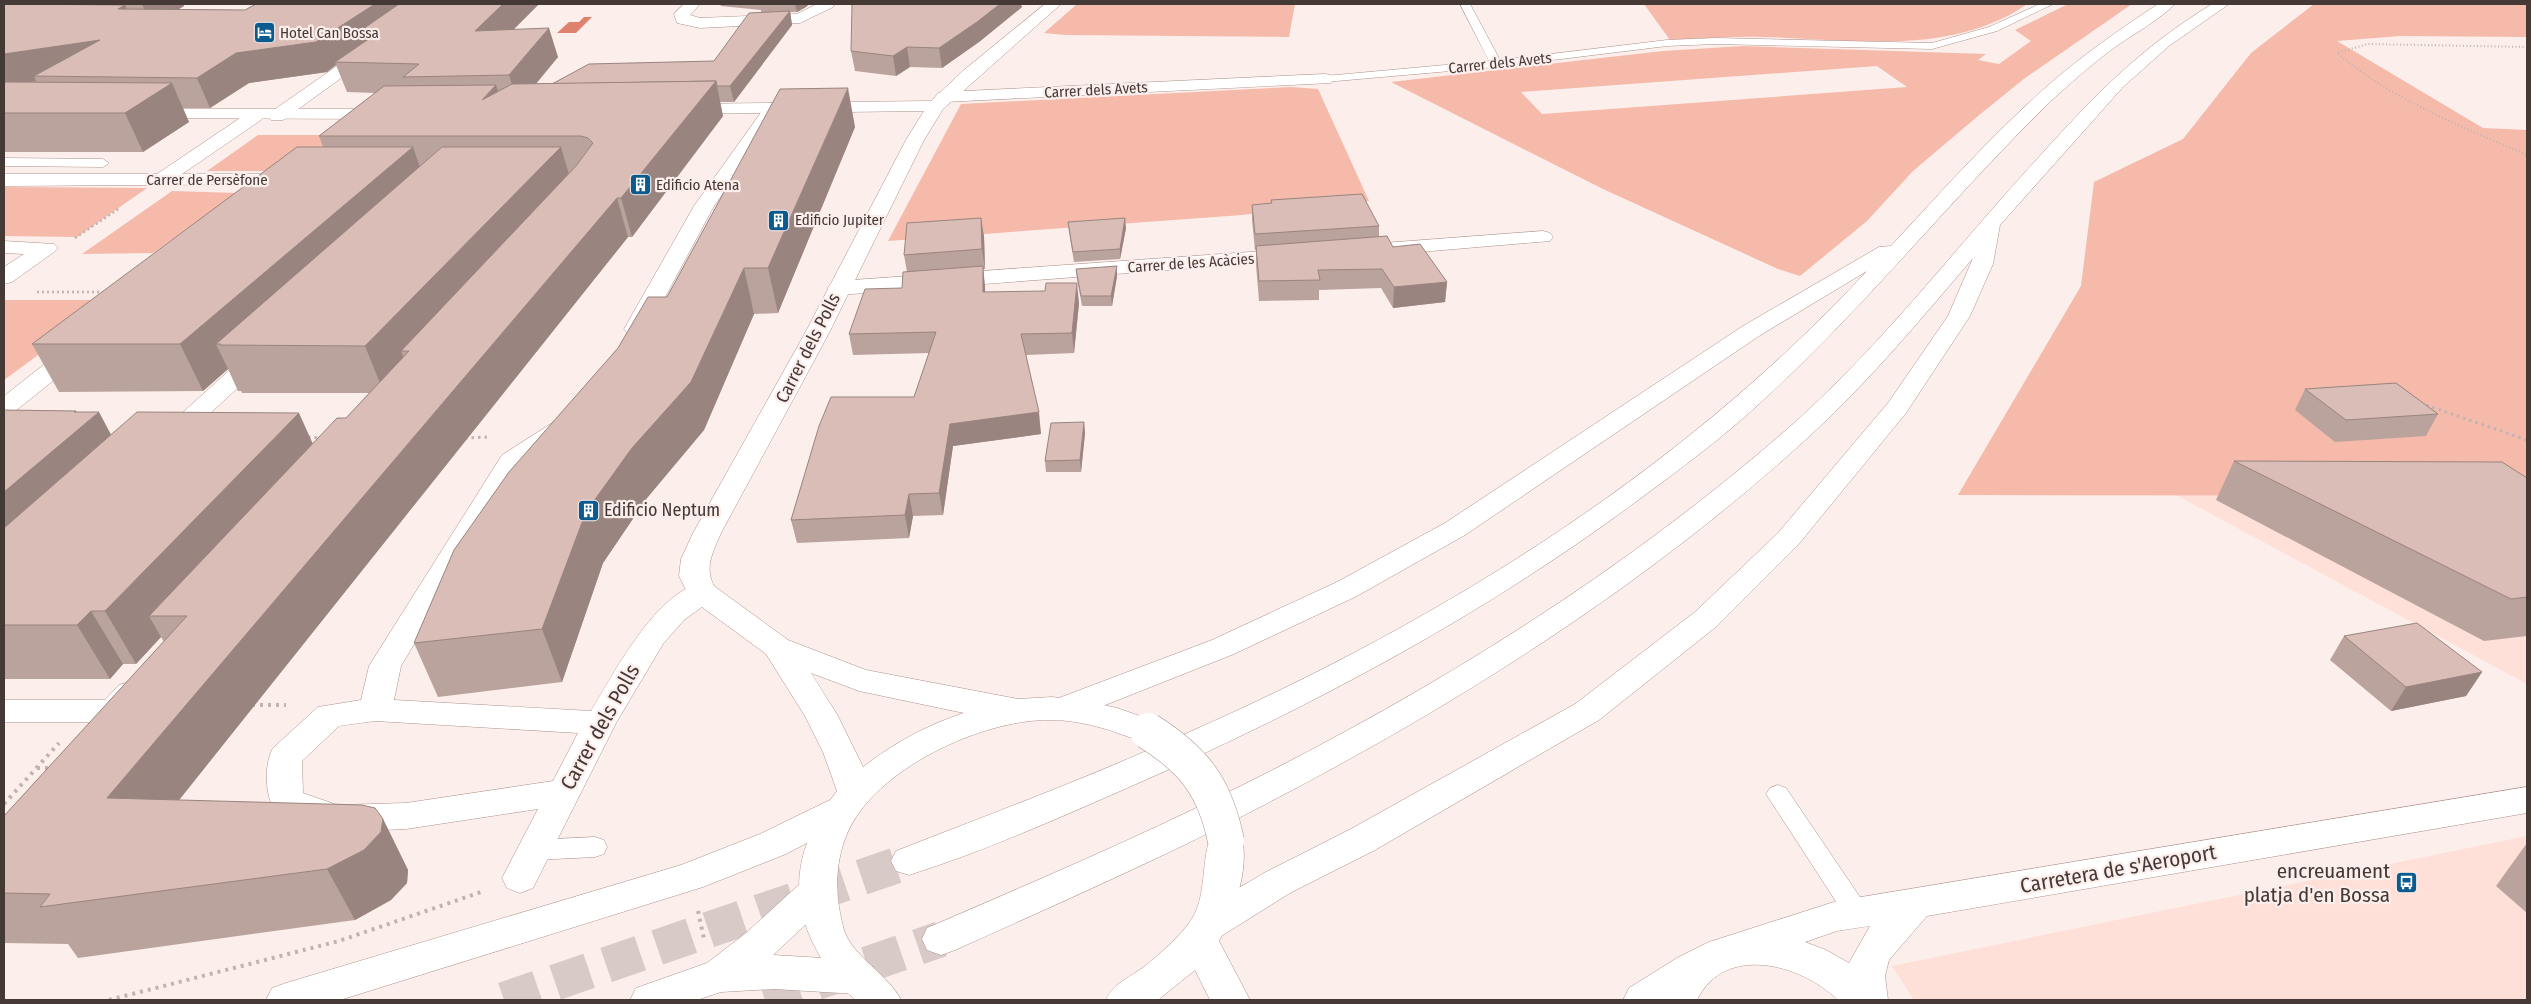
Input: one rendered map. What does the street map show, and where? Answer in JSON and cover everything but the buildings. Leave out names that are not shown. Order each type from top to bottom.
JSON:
[{"type":"main road","points":[[693,4],[682,14],[682,20],[700,23],[800,18],[828,4]]},
{"type":"main road","name":"Carrer dels Polls","points":[[520,878],[600,723],[651,638],[673,613],[702,592],[694,576],[695,559],[706,533],[816,335],[915,140],[940,102],[1054,4]]},
{"type":"main road","points":[[909,861],[1091,790],[1229,727],[1365,661],[1464,605],[1565,541],[1748,402],[1811,342],[1990,148],[2042,99],[2112,40],[2168,4]]},
{"type":"main road","points":[[941,939],[1135,852],[1290,777],[1435,696],[1514,647],[1608,584],[1736,485],[1804,427],[1862,371],[2108,91],[2156,49],[2222,4]]},
{"type":"main road","points":[[277,116],[381,43]]},
{"type":"main road","name":"Carrer dels Avets","points":[[666,109],[774,108],[940,102],[1325,79]]},
{"type":"main road","points":[[622,350],[704,206],[774,108]]},
{"type":"main road","points":[[129,114],[277,116],[403,114]]},
{"type":"main road","points":[[161,180],[255,116]]},
{"type":"main road","name":"Carrer de Persèfone","points":[[4,180],[302,180],[276,198]]},
{"type":"main road","points":[[1126,1000],[1163,975],[1204,932],[1277,883],[1362,840],[1587,712],[1706,619],[1788,540],[1897,408],[1959,316],[1982,264],[1993,220]]},
{"type":"main road","points":[[1364,250],[1543,237]]},
{"type":"main road","points":[[1063,709],[1223,647],[1347,589],[1389,566],[1455,529],[1751,330],[1909,237]]},
{"type":"main road","points":[[4,247],[46,248]]},
{"type":"main road","points":[[4,277],[46,248]]},
{"type":"main road","name":"Carrer de les Acàcies","points":[[839,288],[1314,254]]},
{"type":"main road","points":[[4,408],[97,334]]},
{"type":"main road","points":[[149,456],[280,336]]},
{"type":"main road","points":[[374,710],[386,666],[511,461],[575,419],[580,411]]},
{"type":"main road","points":[[702,592],[777,647],[859,680],[939,697],[1017,710],[1063,709],[1116,719],[1148,731],[1166,741],[1185,757],[1204,778],[1217,802],[1226,841],[1221,887],[1204,932],[1230,1000]]},
{"type":"main road","points":[[777,647],[833,735],[843,755],[849,800],[830,830],[821,855],[817,891],[827,934],[869,989]]},
{"type":"main road","points":[[4,711],[114,711],[147,674]]},
{"type":"main road","points":[[564,792],[406,816],[335,819],[286,800],[285,757],[330,715],[374,710],[600,723]]},
{"type":"main road","points":[[286,1000],[690,877],[773,844],[849,800],[911,748],[975,721],[1017,710]]},
{"type":"main road","name":"Carretera de s'Aeroport","points":[[1643,1000],[1715,955],[1837,916],[2527,800]]},
{"type":"main road","points":[[717,976],[767,938],[817,891]]},
{"type":"main road","points":[[1868,1000],[1865,974],[1871,956],[1881,940],[1916,903]]},
{"type":"main road","points":[[1734,950],[1762,949],[1787,953],[1807,959],[1832,972],[1863,1000]]},
{"type":"main road","points":[[1677,1000],[1681,987],[1699,965]]},
{"type":"main road","points":[[650,1000],[717,976],[774,972],[869,989]]},
{"type":"lane","points":[[1465,4],[1496,64]]},
{"type":"lane","name":"Carrer dels Avets","points":[[1325,79],[1496,64],[1667,43],[1716,41],[1932,46],[1993,29],[2048,4]]},
{"type":"lane","points":[[4,162],[103,163]]},
{"type":"lane","points":[[1778,794],[1857,913]]},
{"type":"lane","points":[[534,850],[595,847]]},
{"type":"path","points":[[2527,47],[2368,44],[2348,48],[2337,53],[2350,66],[2430,114],[2527,155]]},
{"type":"path","points":[[46,248],[79,236],[161,180]]},
{"type":"path","points":[[33,292],[112,292]]},
{"type":"path","points":[[2417,402],[2527,440]]},
{"type":"path","points":[[459,438],[547,437]]},
{"type":"path","points":[[304,438],[322,438]]},
{"type":"path","points":[[244,705],[292,705],[330,715]]},
{"type":"path","points":[[4,804],[60,742]]},
{"type":"path","points":[[37,768],[54,768]]},
{"type":"path","points":[[690,877],[717,976]]},
{"type":"path","points":[[109,1000],[339,941],[520,878]]},
{"type":"shaded area","points":[[1077,4],[1295,4],[1289,37],[1066,35],[1044,33]]},
{"type":"shaded area","points":[[1644,4],[2026,5],[1996,21],[1964,32],[1931,39],[1864,41],[1750,37],[1670,40]]},
{"type":"shaded area","points":[[2068,4],[2132,4],[2025,78],[1978,116],[1913,171],[1867,221],[1800,276],[1778,269],[1603,189],[1391,82],[1663,51],[1743,46],[1986,54],[1978,60],[1999,64],[2031,41],[2015,30]],"holes":[[[1877,66],[1907,87],[1542,114],[1521,92]]]},
{"type":"shaded area","points":[[2314,4],[2527,4],[2527,37],[2400,36],[2337,41],[2483,128],[2527,130],[2527,496],[1958,495],[2081,286],[2094,182],[2183,139],[2251,53]]},
{"type":"shaded area","points":[[584,17],[592,17],[576,33],[557,33],[569,22],[579,22]]},
{"type":"shaded area","points":[[1291,87],[1318,89],[1369,201],[1242,215],[888,241],[961,104]]},
{"type":"shaded area","points":[[258,135],[348,135],[308,171],[207,171]]},
{"type":"shaded area","points":[[4,187],[147,188],[77,237],[4,236]]},
{"type":"shaded area","points":[[172,191],[237,193],[153,253],[82,254]]},
{"type":"shaded area","points":[[4,300],[113,300],[4,380]]},
{"type":"shaded area","points":[[2176,495],[2527,496],[2527,684]]},
{"type":"shaded area","points":[[2527,836],[2527,1000],[1914,1000],[1892,966]]},
{"type":"tunnel","points":[[504,1000],[909,861]]},
{"type":"tunnel","points":[[765,1000],[941,939]]},
{"type":"place","name":"Hotel Can Bossa","points":[[264,33]]},
{"type":"place","name":"Edificio Atena","points":[[640,185]]},
{"type":"place","name":"Edificio Jupiter","points":[[779,220]]},
{"type":"place","name":"Edificio Neptum","points":[[588,510]]},
{"type":"place","name":"encreuament platja d'en Bossa","points":[[2406,883]]}]
